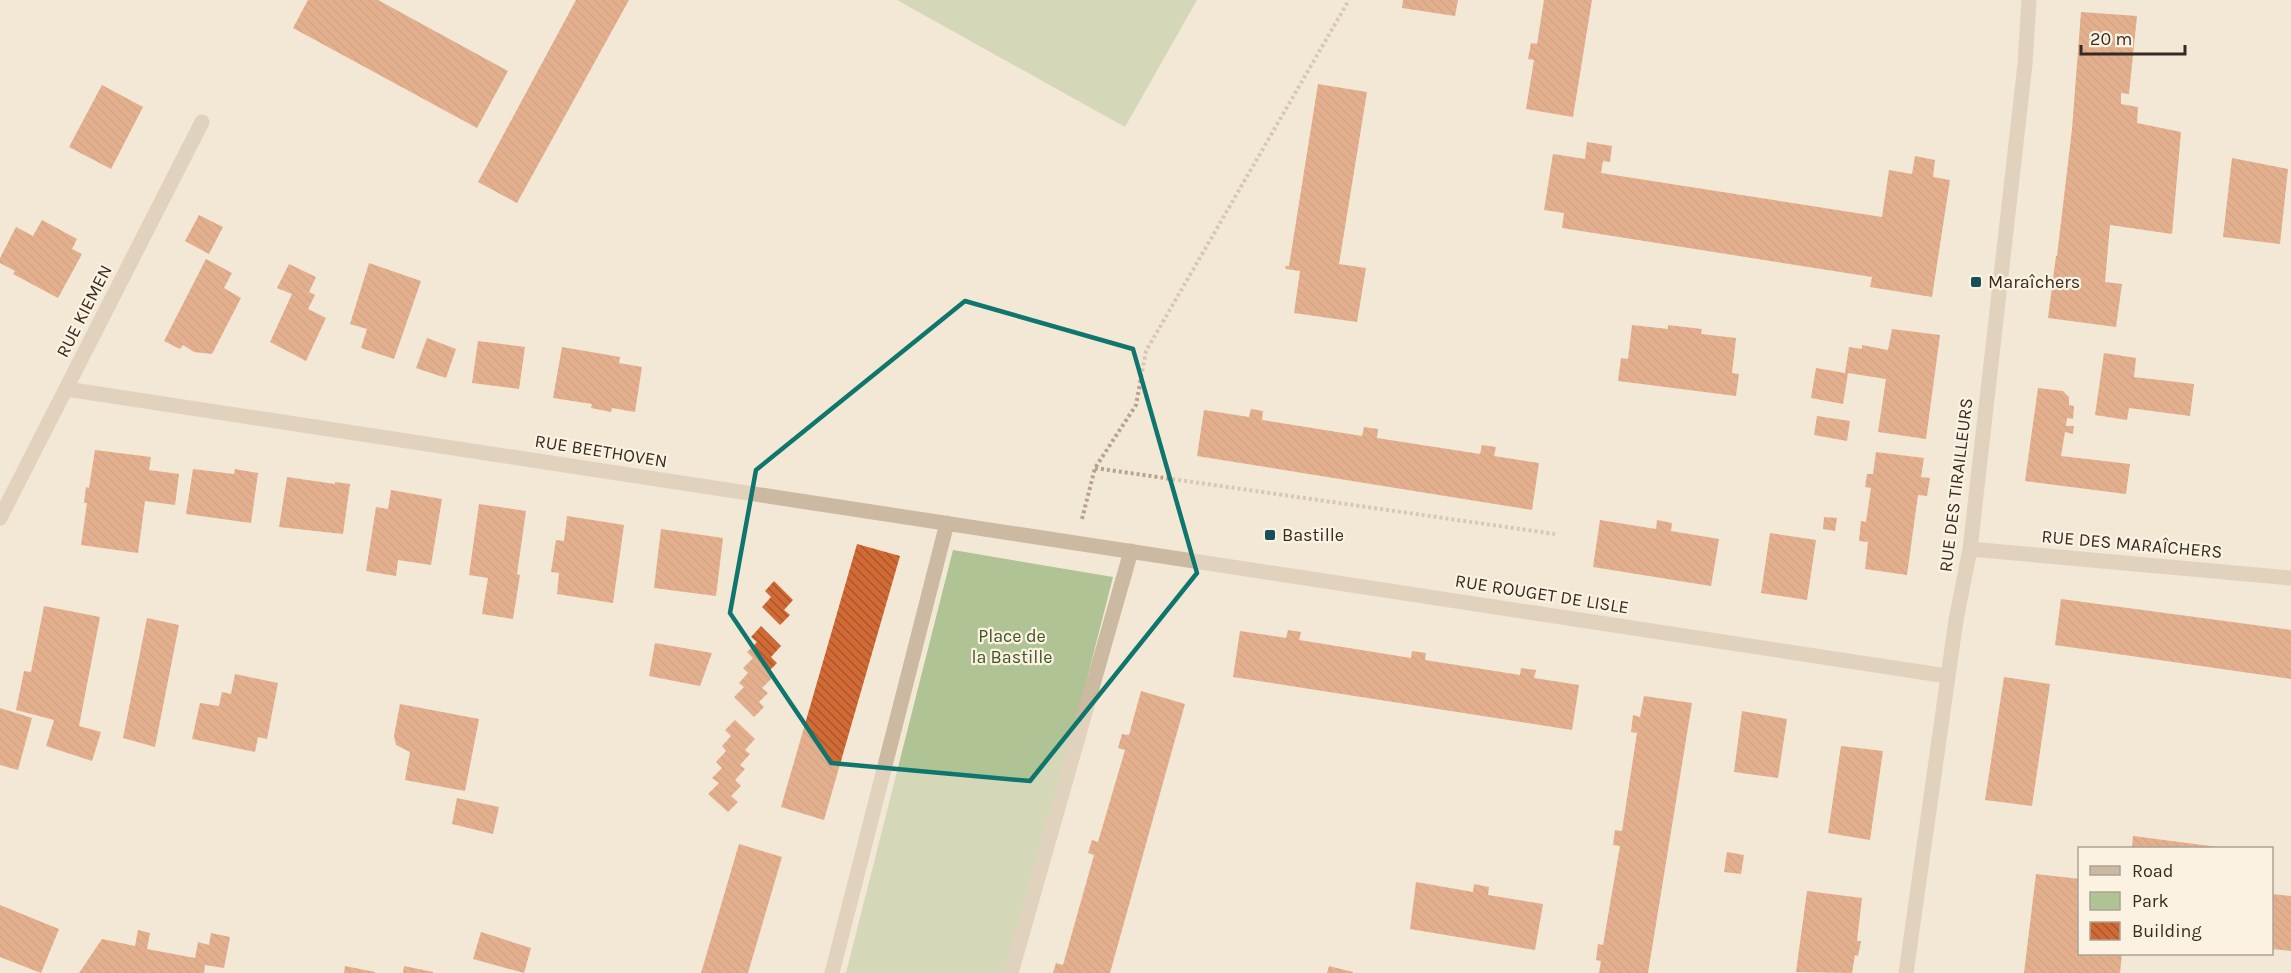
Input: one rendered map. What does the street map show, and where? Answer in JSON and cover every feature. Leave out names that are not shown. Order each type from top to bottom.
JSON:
[{"type":"street","name":"RUE DES TIRAILLEURS","points":[[1906,973],[1947,676],[1970,549],[2025,64],[2029,0]]},
{"type":"street","name":"RUE KIEMEN","points":[[0,518],[202,122]]},
{"type":"street","name":"RUE BEETHOVEN","points":[[66,389],[1131,551]]},
{"type":"street","points":[[832,973],[947,523]]},
{"type":"street","name":"RUE DES MARAÎCHERS","points":[[1970,549],[2291,578]]},
{"type":"street","points":[[1011,973],[1131,551]]},
{"type":"street","name":"RUE ROUGET DE LISLE","points":[[1131,551],[1947,676]]},
{"type":"path","points":[[1077,543],[1095,468],[1136,405],[1146,351],[1349,0]]},
{"type":"path","points":[[1095,468],[1555,534]]},
{"type":"highlighted area","points":[[965,301],[1133,349],[1197,573],[1030,781],[831,763],[730,613],[756,470]]},
{"type":"green space","points":[[897,0],[1197,0],[1125,127]]},
{"type":"green space","name":"Place de la Bastille","points":[[953,550],[1113,577],[1012,973],[846,973]]},
{"type":"building","points":[[308,0],[378,0],[508,71],[477,128],[293,28]]},
{"type":"building","points":[[576,0],[629,0],[517,203],[478,182]]},
{"type":"building","points":[[1403,0],[1458,0],[1455,16],[1402,8]]},
{"type":"building","points":[[1544,0],[1592,0],[1573,117],[1526,109],[1534,60],[1528,59],[1531,43],[1537,44]]},
{"type":"building","points":[[2081,12],[2137,16],[2129,94],[2121,93],[2121,104],[2138,107],[2137,123],[2181,132],[2172,234],[2110,225],[2105,282],[2122,284],[2116,327],[2048,318],[2072,129]]},
{"type":"building","points":[[1318,84],[1367,92],[1339,264],[1366,268],[1357,322],[1294,313],[1300,271],[1286,269],[1285,266],[1289,266]]},
{"type":"building","points":[[102,85],[143,107],[111,169],[69,147]]},
{"type":"building","points":[[1587,142],[1612,146],[1610,162],[1603,161],[1601,173],[1882,217],[1889,170],[1912,174],[1915,156],[1935,160],[1933,177],[1950,180],[1932,297],[1870,287],[1872,277],[1562,228],[1564,213],[1544,210],[1553,154],[1585,159]]},
{"type":"building","points":[[2232,158],[2288,169],[2280,244],[2223,237]]},
{"type":"building","points":[[199,215],[223,227],[209,254],[185,241]]},
{"type":"building","points":[[42,220],[77,239],[72,249],[82,254],[58,298],[13,274],[15,271],[0,263],[0,258],[16,227],[33,236]]},
{"type":"building","points":[[206,259],[232,273],[224,288],[241,298],[212,354],[194,352],[183,345],[180,349],[164,341]]},
{"type":"building","points":[[369,263],[421,281],[394,359],[361,348],[367,329],[350,324]]},
{"type":"building","points":[[289,264],[316,277],[309,292],[315,295],[308,309],[326,318],[306,361],[270,342],[292,294],[277,288]]},
{"type":"building","points":[[1632,325],[1668,329],[1668,325],[1702,329],[1701,334],[1736,338],[1732,373],[1739,374],[1736,396],[1618,381],[1621,358],[1628,359]]},
{"type":"building","points":[[1892,329],[1940,335],[1926,439],[1878,432],[1886,379],[1848,373],[1843,404],[1811,398],[1816,368],[1845,373],[1849,347],[1862,349],[1862,345],[1888,350]]},
{"type":"building","points":[[427,338],[456,349],[446,378],[416,368]]},
{"type":"building","points":[[478,341],[525,347],[519,389],[472,383]]},
{"type":"building","points":[[562,347],[620,357],[619,363],[642,367],[635,412],[612,408],[611,412],[591,408],[592,404],[553,398]]},
{"type":"building","points":[[2104,353],[2136,358],[2134,377],[2194,384],[2190,416],[2129,408],[2127,420],[2095,415]]},
{"type":"building","points":[[2038,388],[2063,391],[2069,397],[2069,405],[2074,406],[2073,419],[2067,418],[2066,426],[2074,426],[2073,434],[2065,432],[2061,456],[2130,464],[2126,494],[2025,481]]},
{"type":"building","points":[[1251,409],[1263,411],[1262,420],[1362,436],[1364,427],[1378,429],[1377,438],[1480,454],[1482,445],[1496,447],[1494,456],[1539,463],[1532,510],[1197,456],[1204,410],[1249,417]]},
{"type":"building","points":[[1817,416],[1850,421],[1847,441],[1814,435]]},
{"type":"building","points":[[95,450],[151,457],[149,470],[179,474],[175,505],[145,501],[138,553],[81,545],[87,503],[84,503],[86,487],[89,488]]},
{"type":"building","points":[[1876,452],[1924,458],[1921,477],[1930,478],[1927,496],[1918,495],[1907,575],[1865,569],[1868,542],[1859,541],[1861,521],[1866,522],[1871,488],[1865,487],[1867,474],[1873,474]]},
{"type":"building","points":[[193,469],[234,474],[235,469],[258,473],[251,523],[186,514]]},
{"type":"building","points":[[287,477],[350,484],[343,534],[279,527]]},
{"type":"building","points":[[391,490],[442,499],[431,565],[398,560],[396,576],[366,571],[376,507],[388,509]]},
{"type":"building","points":[[479,504],[526,511],[513,619],[482,614],[488,578],[469,575]]},
{"type":"building","points":[[567,516],[624,525],[613,603],[557,594],[559,573],[551,572],[556,540],[564,541]]},
{"type":"building","points":[[1824,517],[1837,518],[1835,531],[1823,529]]},
{"type":"building","points":[[1600,520],[1656,529],[1657,520],[1672,523],[1671,531],[1719,539],[1711,586],[1593,567]]},
{"type":"building","points":[[661,529],[723,538],[716,596],[654,588]]},
{"type":"building","points":[[1770,533],[1816,540],[1807,600],[1761,593]]},
{"type":"building","points":[[857,544],[900,556],[824,820],[781,807]]},
{"type":"building","points":[[774,581],[793,600],[784,610],[790,615],[780,625],[762,607],[771,597],[765,591]]},
{"type":"building","points":[[2061,599],[2291,630],[2291,679],[2055,645]]},
{"type":"building","points":[[44,606],[100,617],[79,726],[101,732],[92,761],[46,746],[54,720],[16,710],[24,671],[31,672]]},
{"type":"building","points":[[147,618],[179,625],[155,747],[123,738]]},
{"type":"building","points":[[761,626],[781,646],[771,657],[777,663],[768,672],[773,677],[762,688],[768,693],[759,702],[764,707],[754,717],[734,697],[744,687],[739,683],[748,673],[743,668],[753,658],[747,652],[757,642],[751,637]]},
{"type":"building","points":[[1288,630],[1301,632],[1299,640],[1411,658],[1412,651],[1426,653],[1425,660],[1520,675],[1521,668],[1536,670],[1534,678],[1579,685],[1572,730],[1233,677],[1240,631],[1286,638]]},
{"type":"building","points":[[655,643],[712,653],[700,686],[649,676]]},
{"type":"building","points":[[235,674],[278,683],[267,739],[258,737],[255,752],[192,739],[200,703],[219,706],[222,692],[231,694]]},
{"type":"building","points":[[2004,677],[2050,684],[2032,806],[1985,800]]},
{"type":"building","points":[[1141,691],[1185,704],[1110,973],[1053,973],[1056,963],[1063,965],[1094,855],[1088,853],[1092,840],[1098,842],[1125,750],[1118,748],[1122,734],[1129,735]]},
{"type":"building","points":[[1644,696],[1692,703],[1648,973],[1599,973],[1601,961],[1596,960],[1598,944],[1603,945],[1620,846],[1613,845],[1615,830],[1622,831],[1637,733],[1631,732],[1633,715],[1640,717]]},
{"type":"building","points":[[400,704],[479,719],[465,791],[405,780],[410,752],[396,745],[394,736]]},
{"type":"building","points":[[0,708],[32,718],[18,770],[0,765]]},
{"type":"building","points":[[1742,711],[1787,719],[1778,778],[1734,772]]},
{"type":"building","points":[[735,720],[755,739],[745,750],[750,754],[740,765],[745,769],[735,780],[741,786],[731,796],[738,802],[728,812],[708,794],[719,783],[712,778],[722,768],[716,762],[726,751],[722,746],[731,736],[725,730]]},
{"type":"building","points":[[1841,746],[1883,751],[1870,840],[1828,833]]},
{"type":"building","points":[[457,798],[499,807],[493,834],[452,824]]},
{"type":"building","points":[[2133,836],[2218,847],[2132,847]]},
{"type":"building","points":[[739,844],[782,857],[748,973],[701,973]]},
{"type":"building","points":[[1727,852],[1744,855],[1741,874],[1724,872]]},
{"type":"building","points":[[2036,874],[2078,879],[2078,955],[2122,955],[2120,973],[2024,973]]},
{"type":"building","points":[[1416,882],[1473,892],[1474,884],[1489,887],[1488,895],[1543,904],[1535,950],[1410,929]]},
{"type":"building","points":[[1807,891],[1862,898],[1857,941],[1861,941],[1858,956],[1855,955],[1852,973],[1796,972]]},
{"type":"building","points":[[2273,894],[2291,896],[2291,951],[2273,949]]},
{"type":"building","points":[[0,905],[59,929],[41,973],[0,957]]},
{"type":"building","points":[[138,930],[150,933],[147,949],[195,958],[198,942],[209,945],[211,933],[230,937],[224,968],[205,965],[204,973],[79,973],[102,939],[135,946]]},
{"type":"building","points":[[481,932],[531,948],[524,973],[473,959]]},
{"type":"building","points":[[345,966],[375,972],[375,973],[344,973]]},
{"type":"building","points":[[404,966],[433,972],[433,973],[403,973]]},
{"type":"building","points":[[1329,966],[1353,972],[1353,973],[1327,973]]},
{"type":"place","name":"Maraîchers","points":[[1976,282]]},
{"type":"place","name":"Bastille","points":[[1270,535]]}]
